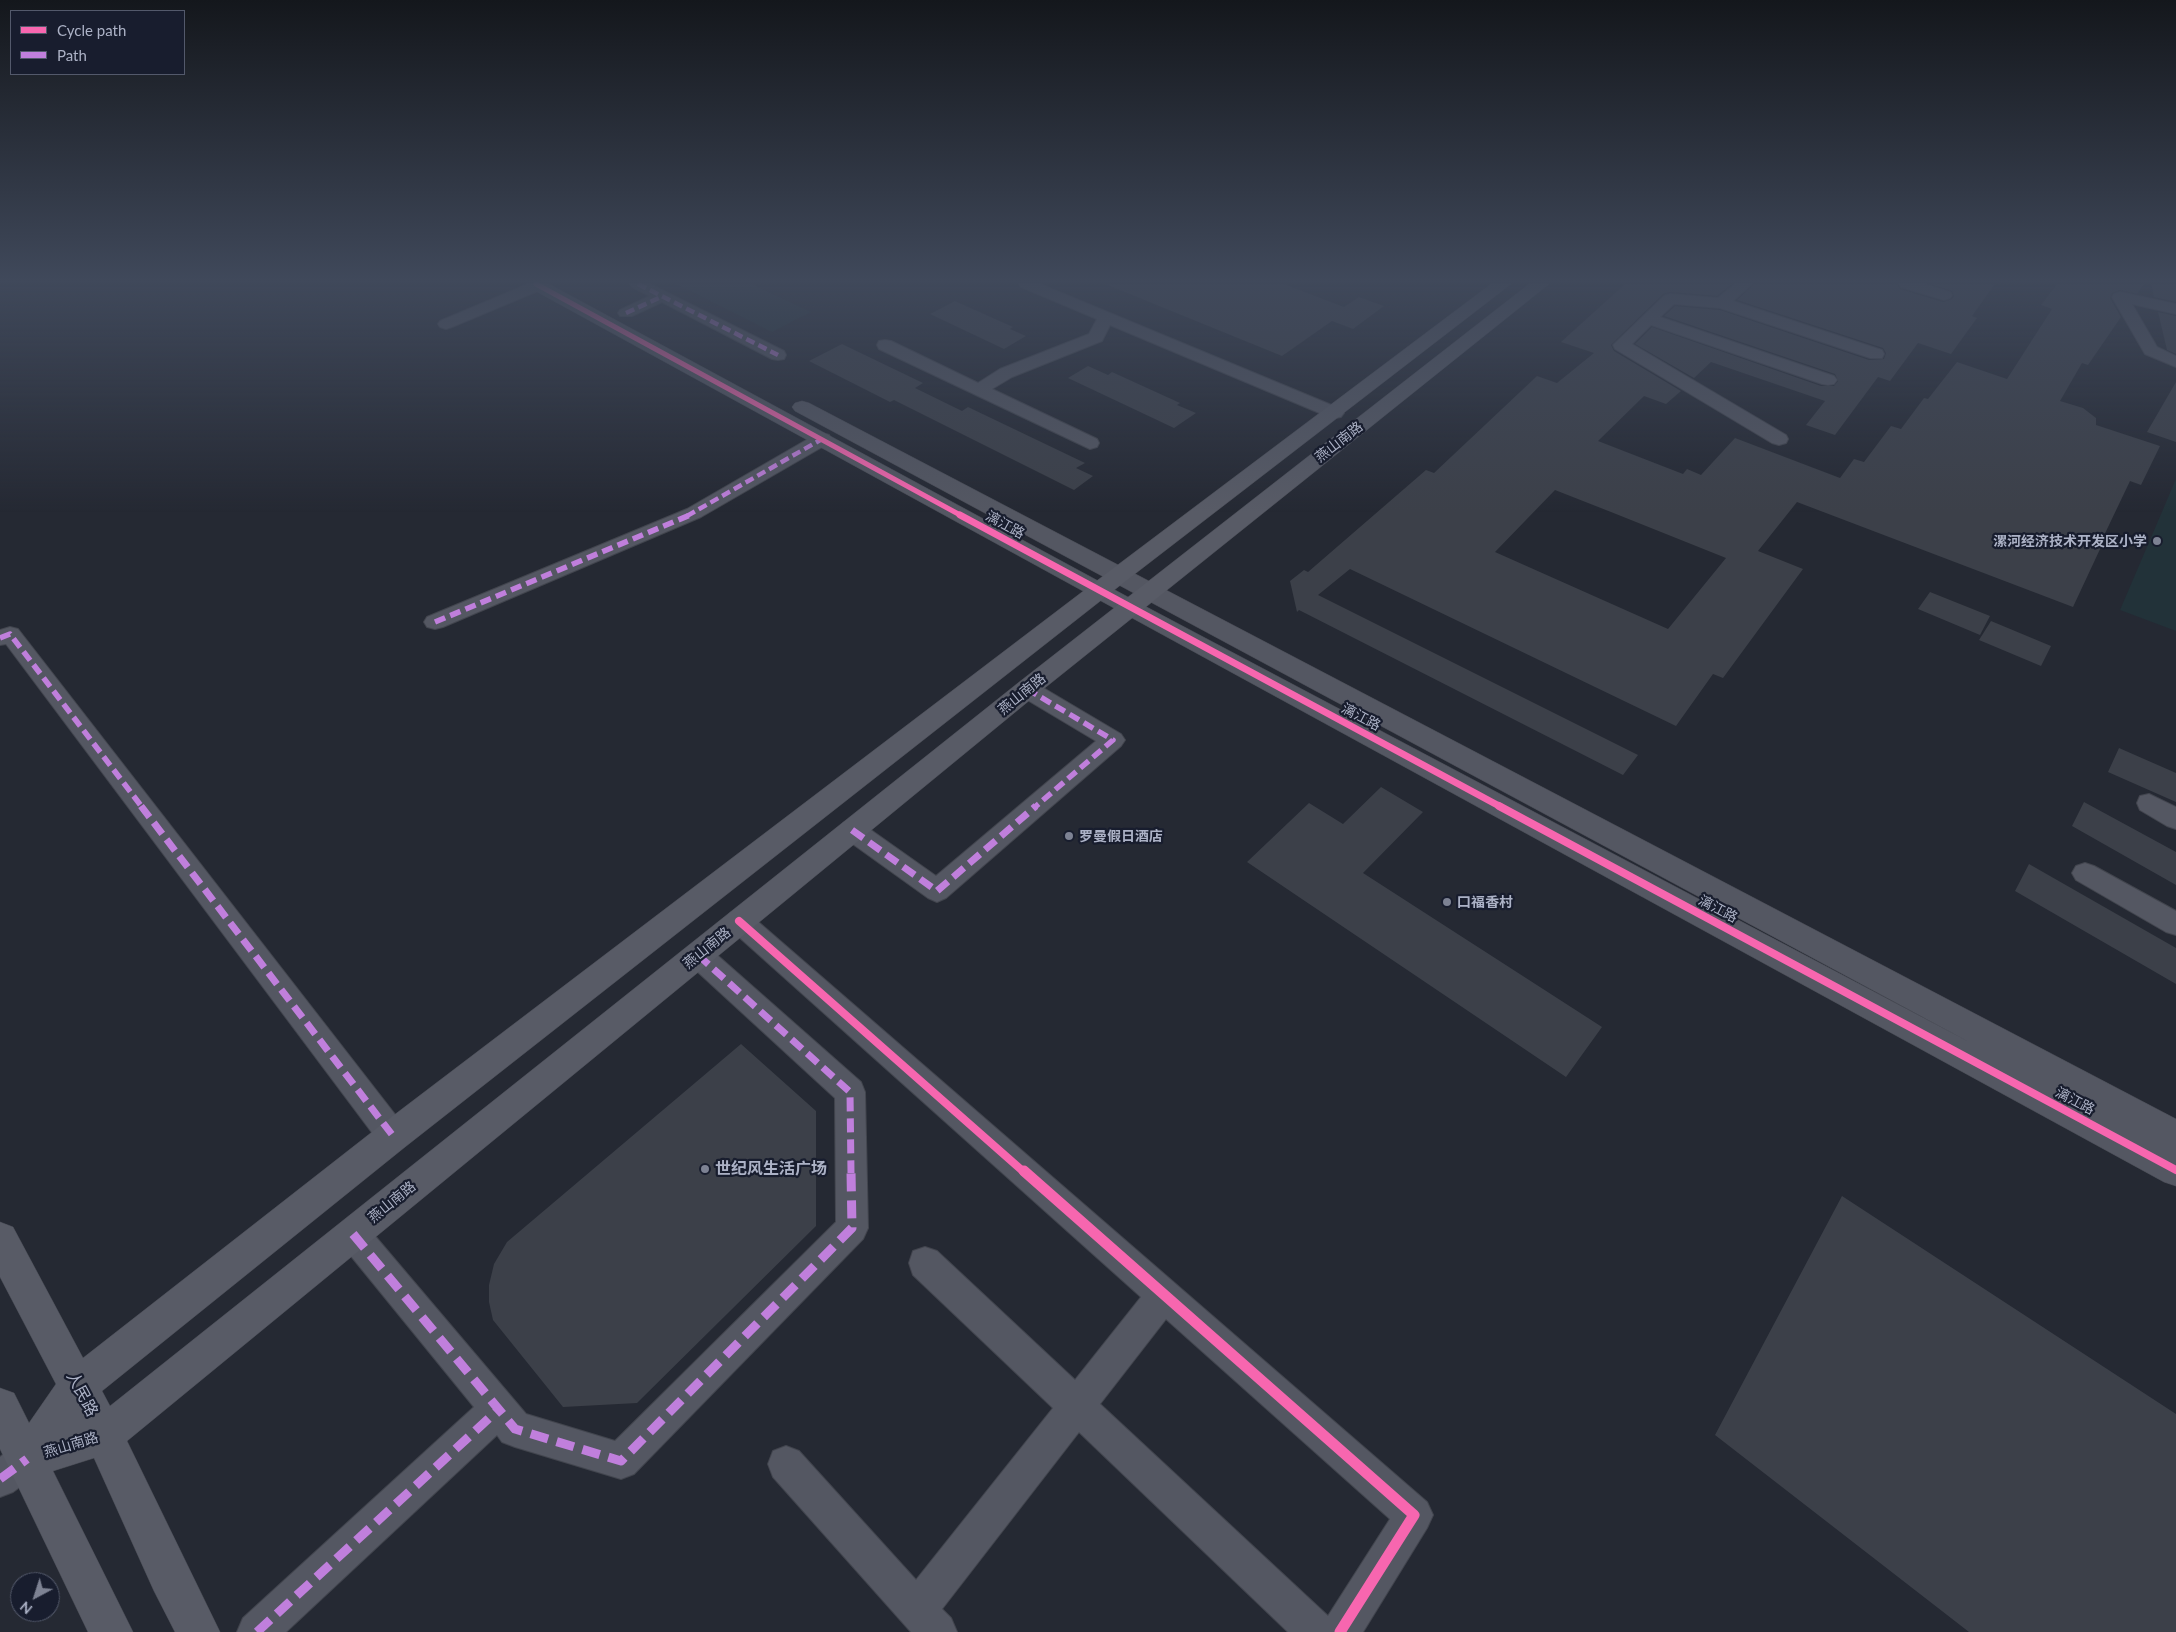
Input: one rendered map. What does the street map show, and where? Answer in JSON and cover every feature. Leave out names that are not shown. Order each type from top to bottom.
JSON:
[{"type":"main road","name":"燕山南路","points":[[14,1469],[78,1386],[392,1136],[1110,583],[1403,360]]},
{"type":"main road","name":"燕山南路","points":[[14,1469],[104,1435],[1027,689],[1443,360]]},
{"type":"main road","points":[[1335,413],[1362,424]]},
{"type":"main road","points":[[799,823],[842,839]]},
{"type":"main road","name":"人民路","points":[[0,1240],[104,1435],[198,1632]]},
{"type":"main road","points":[[0,1407],[14,1469],[111,1632]]},
{"type":"street","name":"漓江路","points":[[677,360],[822,439],[1110,583]]},
{"type":"street","name":"漓江路","points":[[711,360],[1140,600],[2176,1170]]},
{"type":"street","points":[[917,360],[1090,443]]},
{"type":"street","points":[[979,390],[1006,373],[1038,360]]},
{"type":"street","points":[[1209,360],[1335,413]]},
{"type":"street","points":[[1646,360],[1779,439]]},
{"type":"street","points":[[1769,360],[1828,380]]},
{"type":"street","points":[[435,622],[694,513],[822,439]]},
{"type":"street","name":"漓江路","points":[[1140,600],[2176,1136]]},
{"type":"street","points":[[0,638],[10,634],[392,1136]]},
{"type":"street","points":[[842,839],[937,891],[1113,740],[1027,689]]},
{"type":"street","points":[[2149,804],[2176,819]]},
{"type":"street","points":[[2085,873],[2176,924]]},
{"type":"street","points":[[740,922],[1414,1515],[1340,1632]]},
{"type":"street","points":[[353,1234],[515,1429],[621,1461],[852,1228],[850,1092],[698,955]]},
{"type":"street","points":[[925,1263],[1316,1632]]},
{"type":"street","points":[[786,1464],[927,1621],[1077,1406],[1163,1296]]},
{"type":"street","points":[[258,1632],[499,1410]]},
{"type":"shaded area","name":"漯河经济技术开发区小学","points":[[2176,479],[2176,631],[2120,610]]},
{"type":"building","points":[[876,360],[923,383],[915,388],[962,411],[968,407],[1085,463],[1076,468],[1093,476],[1074,490],[894,400],[890,402],[809,361]]},
{"type":"building","points":[[1585,360],[1629,360],[1681,391],[1666,404],[1644,396],[1598,441],[1683,474],[1687,469],[1701,475],[1735,438],[1840,478],[1854,459],[1864,462],[1891,426],[1901,429],[1924,398],[1928,399],[1957,362],[2007,379],[2019,360],[2091,360],[2088,365],[2082,363],[2060,401],[2083,408],[2096,418],[2096,425],[2160,446],[2141,485],[2130,481],[2073,607],[1797,502],[1758,551],[1803,569],[1723,678],[1713,674],[1676,726],[1350,569],[1318,595],[1638,755],[1623,775],[1299,610],[1297,612],[1290,581],[1304,570],[1308,572],[1426,470],[1434,473],[1537,376],[1557,383]],"holes":[[[1555,490],[1726,558],[1668,629],[1495,552]]]},
{"type":"building","points":[[1663,360],[1747,360],[1821,386],[1834,386],[1838,381],[1835,374],[1794,360],[1905,360],[1890,381],[1878,377],[1835,435],[1806,425],[1825,401],[1711,362],[1694,378]]},
{"type":"building","points":[[1088,366],[1108,375],[1112,372],[1180,403],[1177,405],[1196,413],[1174,428],[1068,378]]},
{"type":"building","points":[[2176,382],[2176,442],[2147,432]]},
{"type":"building","points":[[1930,592],[1990,616],[1980,635],[1918,609]]},
{"type":"building","points":[[1991,621],[2051,646],[2041,666],[1979,640]]},
{"type":"building","points":[[2119,748],[2176,773],[2176,802],[2108,772]]},
{"type":"building","points":[[1381,787],[1423,812],[1363,873],[1602,1027],[1566,1077],[1247,862],[1309,803],[1343,824]]},
{"type":"building","points":[[2084,802],[2176,852],[2176,885],[2072,826]]},
{"type":"building","points":[[2029,864],[2176,948],[2176,984],[2015,891]]},
{"type":"building","name":"世纪风生活广场","points":[[741,1044],[816,1111],[816,1226],[637,1403],[563,1407],[493,1320],[489,1302],[489,1285],[494,1264],[507,1242]]},
{"type":"building","points":[[1842,1196],[2176,1414],[2176,1632],[1969,1632],[1715,1435]]},
{"type":"marked path","points":[[435,622],[694,513],[822,439]]},
{"type":"marked path","points":[[0,638],[10,634],[393,1136]]},
{"type":"marked path","points":[[852,830],[937,891],[1113,740],[1027,689]]},
{"type":"marked path","points":[[353,1234],[515,1429],[621,1461],[852,1228],[850,1092],[698,955]]},
{"type":"marked path","points":[[257,1632],[499,1409]]},
{"type":"marked path","points":[[0,1479],[27,1459]]},
{"type":"cycle path","points":[[676,360],[1131,608],[2176,1170]]},
{"type":"cycle path","points":[[739,921],[1414,1515],[1340,1632]]},
{"type":"place","name":"漯河经济技术开发区小学","points":[[2157,541]]},
{"type":"place","name":"罗曼假日酒店","points":[[1069,836]]},
{"type":"place","name":"口福香村","points":[[1447,902]]},
{"type":"place","name":"世纪风生活广场","points":[[705,1169]]}]
